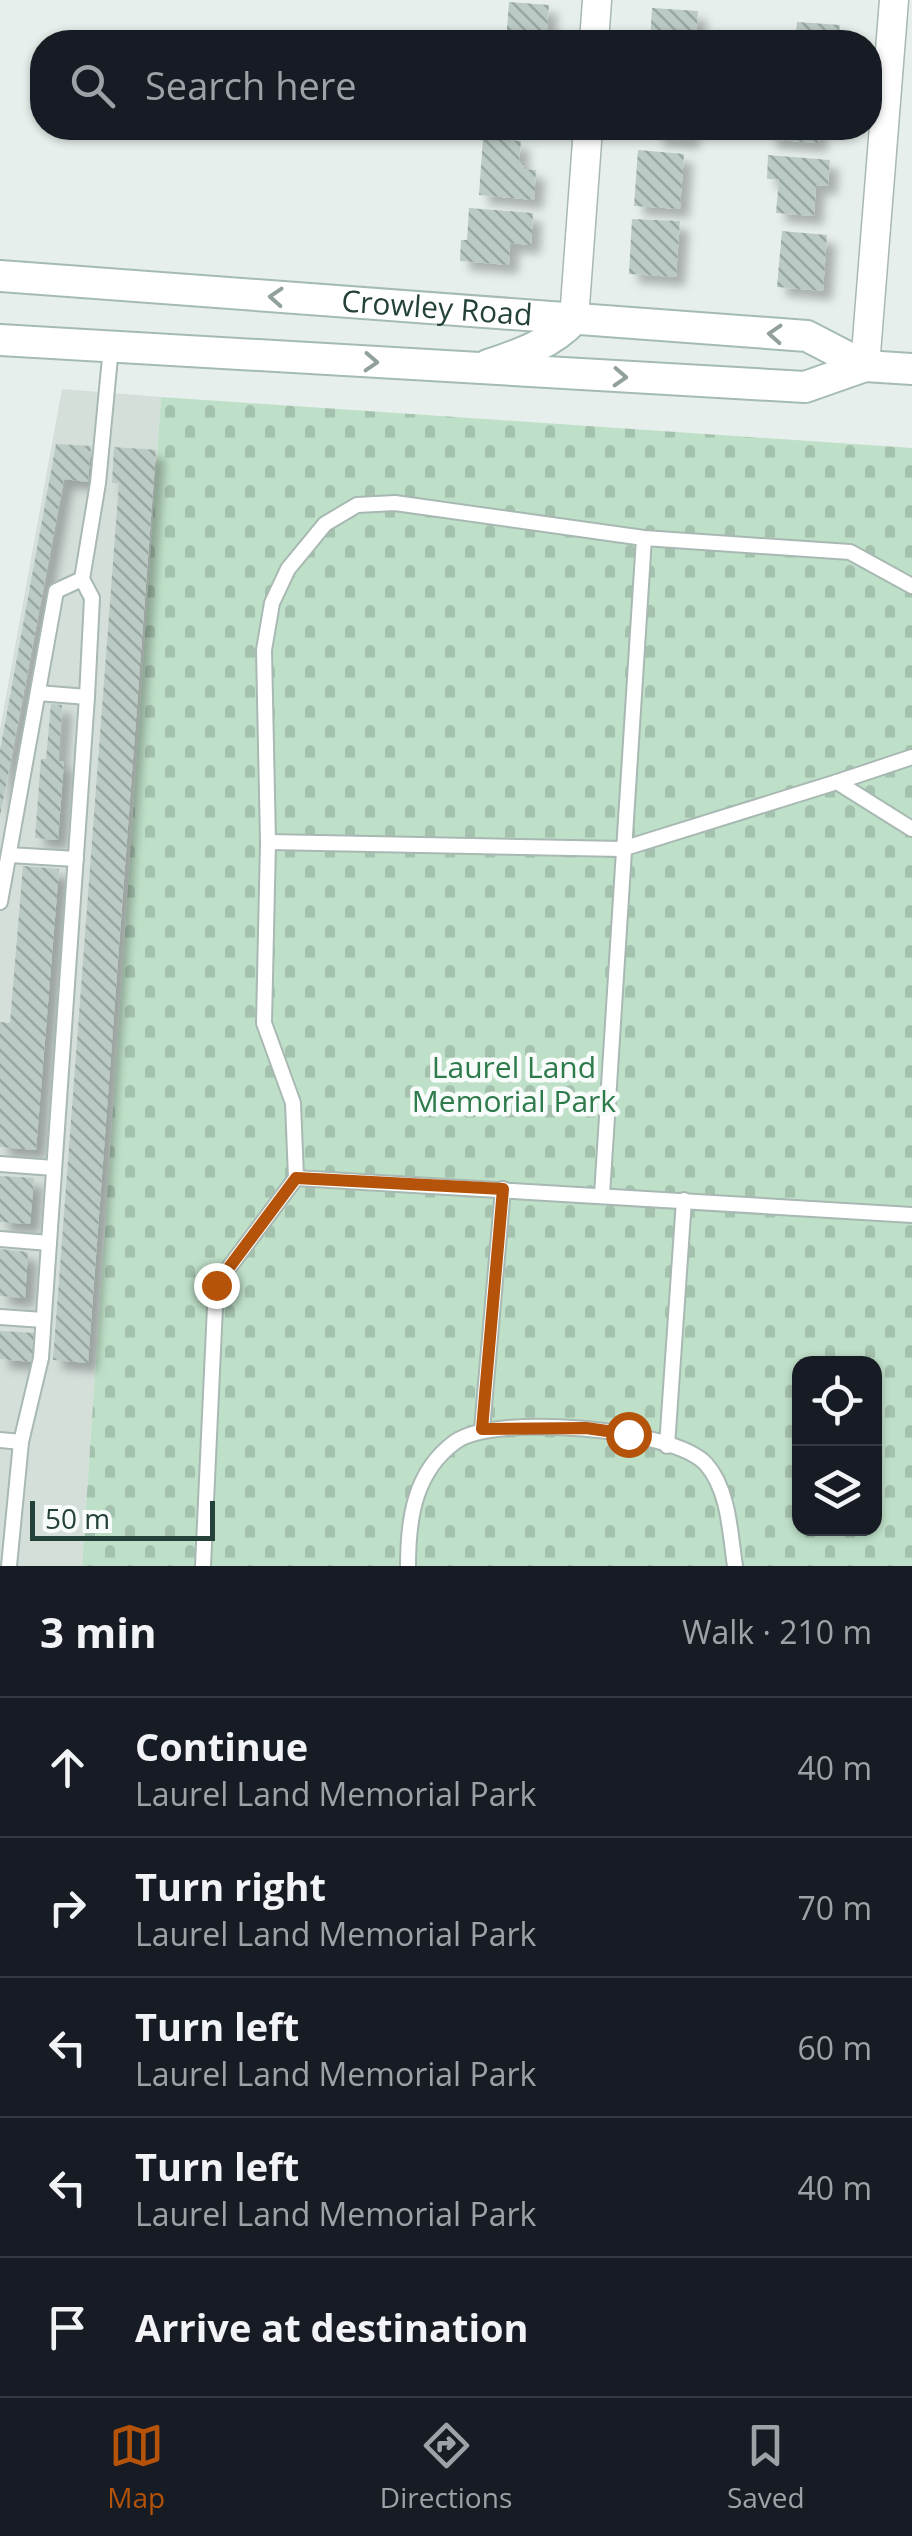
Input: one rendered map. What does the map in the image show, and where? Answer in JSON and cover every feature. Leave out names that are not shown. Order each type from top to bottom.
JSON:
[{"type":"main road","name":"Crowley Road","points":[[0,276],[807,336],[865,366]]},
{"type":"main road","points":[[476,369],[548,339],[574,319]]},
{"type":"main road","name":"Crowley Road","points":[[0,340],[805,387],[865,366],[912,369]]},
{"type":"street","points":[[595,30],[597,0]]},
{"type":"street","points":[[865,366],[894,0]]},
{"type":"street","points":[[574,319],[587,140]]},
{"type":"lane","points":[[9,1566],[21,1442],[41,1358],[88,697],[92,598],[82,580],[98,484],[111,347]]},
{"type":"lane","points":[[203,1566],[216,1285],[296,1178],[293,1104],[264,1024],[268,842],[264,650],[272,603],[288,570],[325,524],[356,505],[395,503],[644,538],[850,552],[912,586]]},
{"type":"lane","points":[[602,1194],[644,538]]},
{"type":"lane","points":[[0,902],[56,591],[82,580]]},
{"type":"lane","points":[[38,692],[88,697]]},
{"type":"lane","points":[[268,842],[622,849],[912,757]]},
{"type":"lane","points":[[837,782],[912,829]]},
{"type":"lane","points":[[8,855],[76,859]]},
{"type":"lane","points":[[0,1164],[54,1168]]},
{"type":"lane","points":[[296,1178],[912,1215]]},
{"type":"lane","points":[[482,1429],[503,1189]]},
{"type":"lane","points":[[667,1446],[684,1200]]},
{"type":"lane","points":[[0,1239],[49,1243]]},
{"type":"lane","points":[[0,1317],[43,1320]]},
{"type":"lane","points":[[408,1566],[408,1520],[420,1485],[456,1440],[482,1429],[586,1428],[628,1434],[687,1450],[706,1464],[722,1491],[735,1566]]},
{"type":"lane","points":[[0,1440],[21,1442]]},
{"type":"shaded area","points":[[62,389],[161,397],[82,1566],[0,1566],[0,729]]},
{"type":"green space","name":"Laurel Land Memorial Park","points":[[161,397],[912,448],[912,1566],[82,1566]]},
{"type":"building","points":[[509,2],[549,5],[547,30],[507,30]]},
{"type":"building","points":[[652,8],[698,11],[697,30],[651,30]]},
{"type":"building","points":[[797,22],[840,25],[839,30],[796,30]]},
{"type":"building","points":[[483,140],[521,141],[519,162],[524,163],[523,169],[536,170],[534,200],[479,195]]},
{"type":"building","points":[[638,150],[684,154],[680,209],[634,206]]},
{"type":"building","points":[[768,155],[830,160],[828,186],[816,185],[814,216],[776,213],[779,179],[767,179]]},
{"type":"building","points":[[469,208],[533,213],[531,245],[510,243],[509,265],[460,261],[461,240],[467,240]]},
{"type":"building","points":[[632,219],[680,221],[676,277],[629,274]]},
{"type":"building","points":[[782,231],[827,235],[823,291],[777,287]]},
{"type":"building","points":[[56,444],[91,446],[88,482],[64,479],[0,817],[0,751]]},
{"type":"building","points":[[114,447],[156,450],[88,1363],[53,1360],[119,483],[112,483]]},
{"type":"building","points":[[51,704],[62,705],[58,761],[64,761],[58,840],[35,838],[41,759],[46,759]]},
{"type":"building","points":[[23,866],[59,869],[36,1150],[0,1147],[0,1022],[10,1023]]},
{"type":"building","points":[[0,1176],[34,1178],[30,1224],[0,1222]]},
{"type":"building","points":[[0,1249],[28,1252],[25,1298],[0,1296]]},
{"type":"building","points":[[0,1331],[35,1333],[32,1362],[0,1359]]},
{"type":"route","points":[[216,1285],[296,1178],[503,1189],[482,1429],[586,1428],[628,1434]]}]
